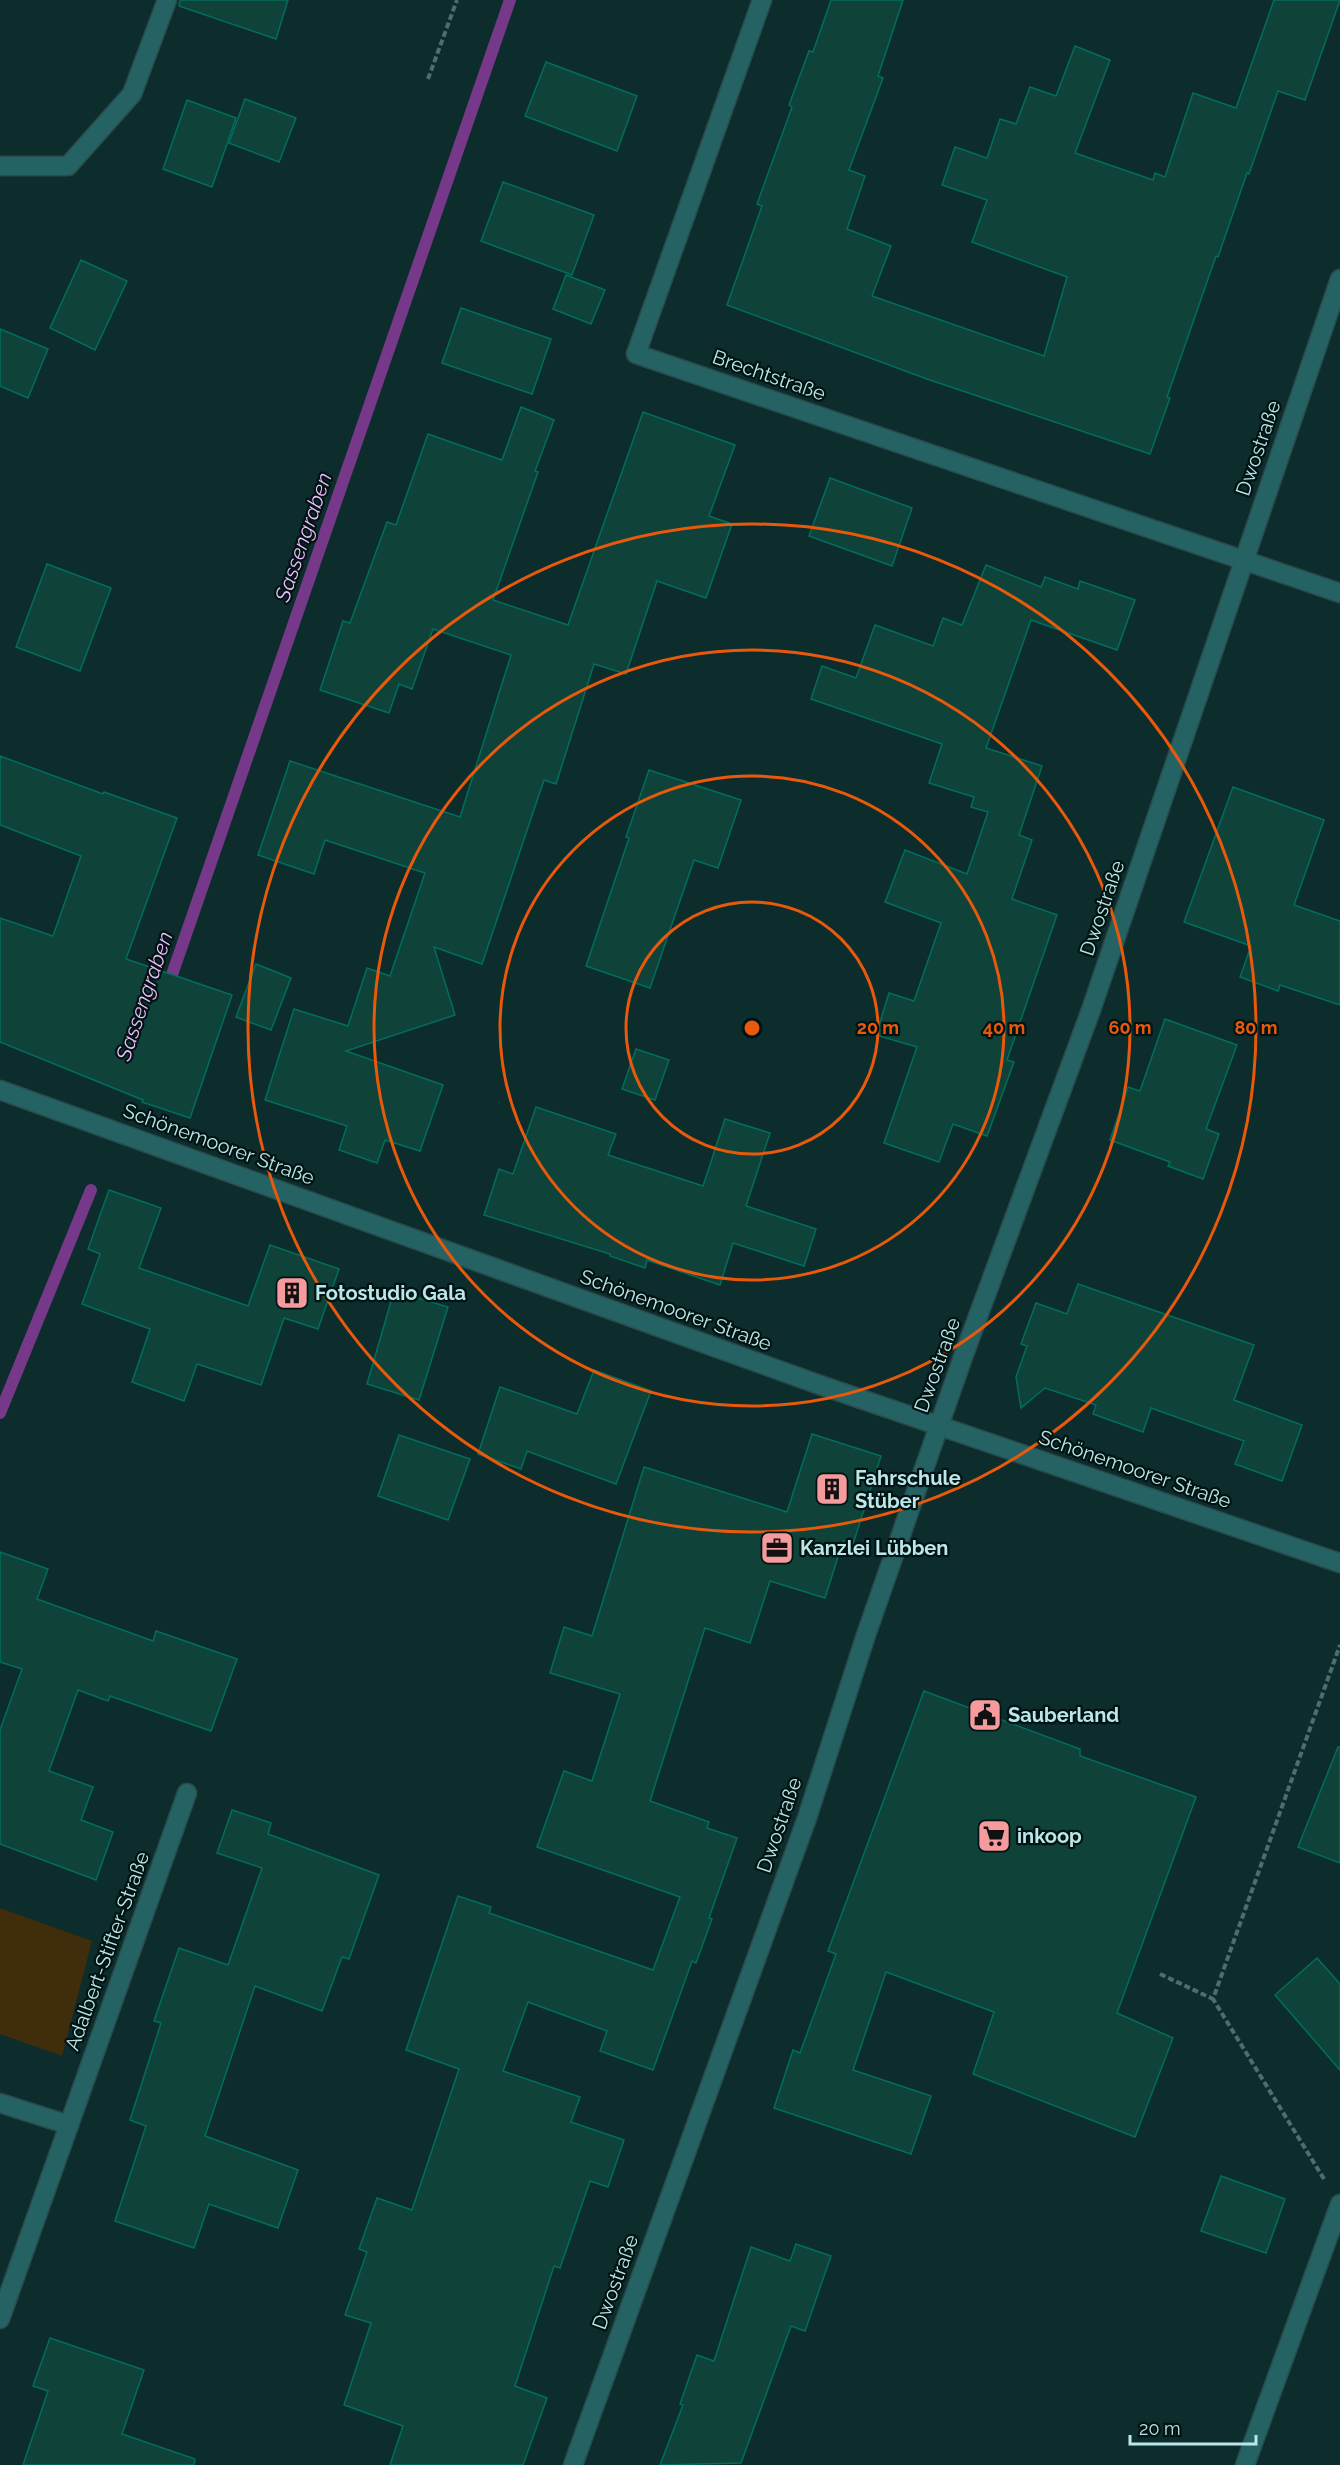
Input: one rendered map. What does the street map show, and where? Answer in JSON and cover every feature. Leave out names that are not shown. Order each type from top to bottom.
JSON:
[{"type":"street","points":[[0,166],[68,166],[132,94],[167,0]]},
{"type":"street","name":"Brechtstraße","points":[[762,0],[636,354],[1244,560]]},
{"type":"street","name":"Dwostraße","points":[[573,2465],[807,1818],[866,1635],[939,1425],[1091,1010],[1340,279]]},
{"type":"street","points":[[1244,560],[1340,593]]},
{"type":"street","name":"Schönemoorer Straße","points":[[0,1090],[351,1215],[573,1298],[1340,1563]]},
{"type":"street","name":"Adalbert-Stifter-Straße","points":[[0,2319],[187,1793]]},
{"type":"street","points":[[0,2103],[69,2125]]},
{"type":"street","points":[[1245,2465],[1340,2204]]},
{"type":"path","points":[[428,78],[457,0]]},
{"type":"path","points":[[1213,1999],[1340,1645]]},
{"type":"path","points":[[1160,1974],[1213,1999],[1340,2204]]},
{"type":"shaded area","points":[[0,1908],[92,1941],[62,2056],[0,2034]]},
{"type":"building","points":[[180,0],[288,0],[276,39],[179,6]]},
{"type":"building","points":[[831,0],[903,0],[878,76],[883,78],[849,170],[865,176],[847,229],[891,246],[872,296],[1044,356],[1067,277],[972,242],[987,200],[942,185],[955,147],[987,158],[1000,119],[1016,124],[1030,87],[1056,96],[1075,46],[1110,60],[1075,153],[1153,180],[1155,173],[1165,177],[1193,93],[1236,108],[1274,0],[1340,0],[1305,100],[1278,91],[1218,257],[1216,256],[1167,397],[1170,398],[1150,454],[927,379],[727,305],[762,206],[757,204],[792,107],[789,105],[809,51],[813,52]]},
{"type":"building","points":[[546,62],[637,96],[617,151],[525,116]]},
{"type":"building","points":[[245,99],[296,118],[279,162],[229,143]]},
{"type":"building","points":[[187,100],[236,118],[212,187],[163,169]]},
{"type":"building","points":[[503,182],[594,215],[572,275],[481,241]]},
{"type":"building","points":[[81,260],[127,281],[95,350],[50,328]]},
{"type":"building","points":[[566,275],[605,290],[591,324],[553,309]]},
{"type":"building","points":[[461,308],[551,339],[532,394],[442,363]]},
{"type":"building","points":[[0,329],[48,349],[28,398],[0,386]]},
{"type":"building","points":[[521,407],[554,420],[493,600],[568,625],[643,412],[735,445],[709,516],[732,524],[706,598],[657,581],[626,674],[594,664],[556,784],[544,780],[482,964],[434,947],[455,1015],[346,1051],[443,1085],[420,1151],[385,1140],[377,1163],[339,1150],[347,1126],[265,1100],[294,1009],[348,1026],[367,968],[390,976],[425,873],[325,840],[314,874],[258,855],[290,761],[460,817],[511,655],[433,629],[412,689],[399,684],[389,713],[320,690],[343,621],[350,623],[387,522],[396,525],[428,434],[502,460]]},
{"type":"building","points":[[830,478],[912,508],[892,566],[809,536]]},
{"type":"building","points":[[47,564],[111,588],[80,671],[16,647]]},
{"type":"building","points":[[986,565],[1041,587],[1045,577],[1078,589],[1080,581],[1135,600],[1117,650],[1031,620],[986,748],[1042,766],[1019,835],[1032,840],[1012,899],[1057,915],[1007,1060],[1014,1062],[987,1136],[953,1124],[939,1162],[884,1143],[917,1047],[876,1035],[889,993],[914,1001],[941,923],[885,902],[905,850],[967,874],[988,812],[971,807],[974,797],[929,783],[942,744],[811,699],[822,666],[856,678],[875,625],[933,646],[943,618],[962,625]]},
{"type":"building","points":[[0,756],[103,794],[104,792],[177,818],[126,959],[232,995],[190,1118],[142,1102],[143,1100],[0,1042],[0,918],[53,936],[81,856],[0,825]]},
{"type":"building","points":[[649,770],[741,800],[718,868],[694,860],[650,988],[586,966]]},
{"type":"building","points":[[1233,787],[1324,820],[1294,905],[1340,921],[1340,1005],[1280,985],[1278,991],[1240,977],[1251,946],[1184,922]]},
{"type":"building","points":[[256,964],[291,978],[271,1030],[236,1017]]},
{"type":"building","points":[[1165,1019],[1237,1045],[1206,1129],[1219,1134],[1203,1179],[1168,1166],[1170,1162],[1110,1140],[1128,1087],[1140,1091]]},
{"type":"building","points":[[636,1049],[669,1060],[655,1100],[622,1089]]},
{"type":"building","points":[[536,1107],[616,1134],[608,1155],[703,1186],[725,1119],[770,1133],[746,1206],[816,1229],[804,1266],[733,1243],[720,1285],[647,1260],[645,1268],[610,1256],[610,1254],[484,1215],[499,1169],[513,1174]]},
{"type":"building","points":[[109,1190],[161,1208],[139,1268],[248,1306],[270,1245],[339,1269],[318,1329],[284,1318],[261,1385],[197,1364],[184,1401],[132,1382],[150,1329],[82,1304],[100,1254],[88,1249]]},
{"type":"building","points":[[1078,1284],[1254,1345],[1234,1400],[1302,1425],[1282,1481],[1235,1464],[1244,1441],[1151,1408],[1143,1432],[1093,1414],[1096,1405],[1045,1388],[1021,1408],[1016,1377],[1027,1346],[1021,1344],[1036,1303],[1067,1314]]},
{"type":"building","points":[[394,1291],[448,1307],[419,1400],[367,1384]]},
{"type":"building","points":[[594,1370],[651,1391],[616,1484],[527,1451],[521,1469],[478,1454],[500,1387],[577,1414]]},
{"type":"building","points":[[812,1434],[881,1456],[853,1544],[843,1541],[825,1598],[770,1581],[750,1643],[705,1628],[650,1801],[709,1822],[707,1828],[737,1838],[709,1918],[712,1919],[696,1963],[692,1961],[653,2070],[600,2051],[607,2031],[528,2002],[503,2071],[580,2097],[571,2122],[624,2140],[608,2187],[590,2181],[560,2268],[554,2266],[515,2386],[547,2398],[523,2465],[390,2465],[403,2426],[344,2405],[371,2323],[345,2315],[367,2252],[359,2249],[377,2198],[412,2210],[459,2069],[406,2050],[458,1896],[491,1907],[489,1913],[653,1970],[680,1897],[537,1847],[564,1771],[592,1781],[620,1694],[550,1673],[564,1627],[592,1636],[644,1467],[787,1512]]},
{"type":"building","points":[[399,1435],[470,1459],[448,1520],[378,1496]]},
{"type":"building","points":[[0,1552],[48,1569],[37,1599],[153,1641],[156,1631],[237,1659],[211,1731],[110,1696],[108,1701],[78,1690],[49,1771],[93,1787],[81,1820],[113,1832],[96,1880],[0,1844],[0,1730],[22,1669],[0,1662]]},
{"type":"building","points":[[924,1691],[1080,1749],[1080,1756],[1196,1797],[1117,2013],[1173,2038],[1135,2137],[973,2074],[994,2012],[886,1972],[853,2070],[931,2096],[911,2154],[774,2108],[793,2050],[800,2053],[836,1954],[828,1951]]},
{"type":"building","points":[[1338,1747],[1340,1747],[1340,1863],[1298,1847]]},
{"type":"building","points":[[232,1810],[271,1823],[268,1834],[379,1875],[349,1959],[342,1957],[322,2011],[255,1986],[205,2136],[298,2170],[278,2228],[209,2204],[194,2248],[115,2221],[146,2126],[130,2120],[161,2023],[154,2021],[179,1948],[228,1965],[262,1868],[217,1853]]},
{"type":"building","points":[[1317,1958],[1340,1984],[1340,2070],[1275,1995]]},
{"type":"building","points":[[1221,2176],[1285,2199],[1266,2253],[1201,2231]]},
{"type":"building","points":[[796,2244],[831,2256],[805,2331],[791,2326],[741,2463],[660,2465],[683,2405],[680,2404],[697,2355],[714,2361],[751,2247],[790,2261]]},
{"type":"building","points":[[50,2338],[144,2370],[122,2434],[195,2459],[194,2465],[23,2465],[48,2391],[33,2386]]},
{"type":"waterway","name":"Sassengraben","points":[[167,989],[510,0]]},
{"type":"waterway","name":"Sassengraben","points":[[0,1413],[91,1190]]},
{"type":"place","name":"Fotostudio Gala","points":[[292,1293]]},
{"type":"place","name":"Fahrschule Stüber","points":[[832,1489]]},
{"type":"place","name":"Kanzlei Lübben","points":[[777,1548]]},
{"type":"place","name":"Sauberland","points":[[985,1715]]},
{"type":"place","name":"inkoop","points":[[994,1836]]}]
